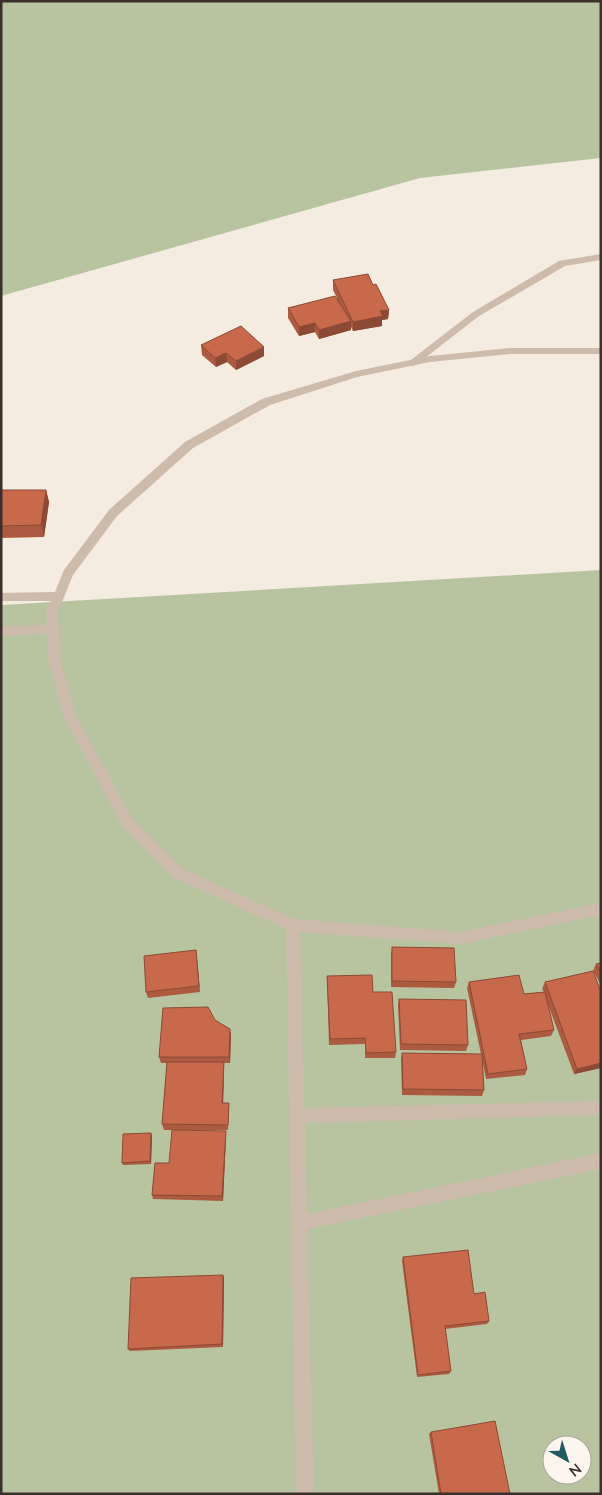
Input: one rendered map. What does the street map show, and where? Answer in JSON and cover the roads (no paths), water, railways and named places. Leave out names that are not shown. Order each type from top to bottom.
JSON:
[{"type":"street","points":[[412,362],[476,314],[562,263],[601,257]]},
{"type":"street","points":[[601,351],[510,351],[412,362],[356,374],[266,402],[189,445],[113,513],[68,573],[52,612],[54,658],[69,715],[127,822],[178,873],[293,924],[460,938],[601,909]]},
{"type":"street","points":[[1,597],[59,596]]},
{"type":"street","points":[[1,631],[53,629]]},
{"type":"street","points":[[293,924],[305,1494]]},
{"type":"street","points":[[296,1116],[601,1108]]},
{"type":"street","points":[[298,1223],[601,1162]]}]
